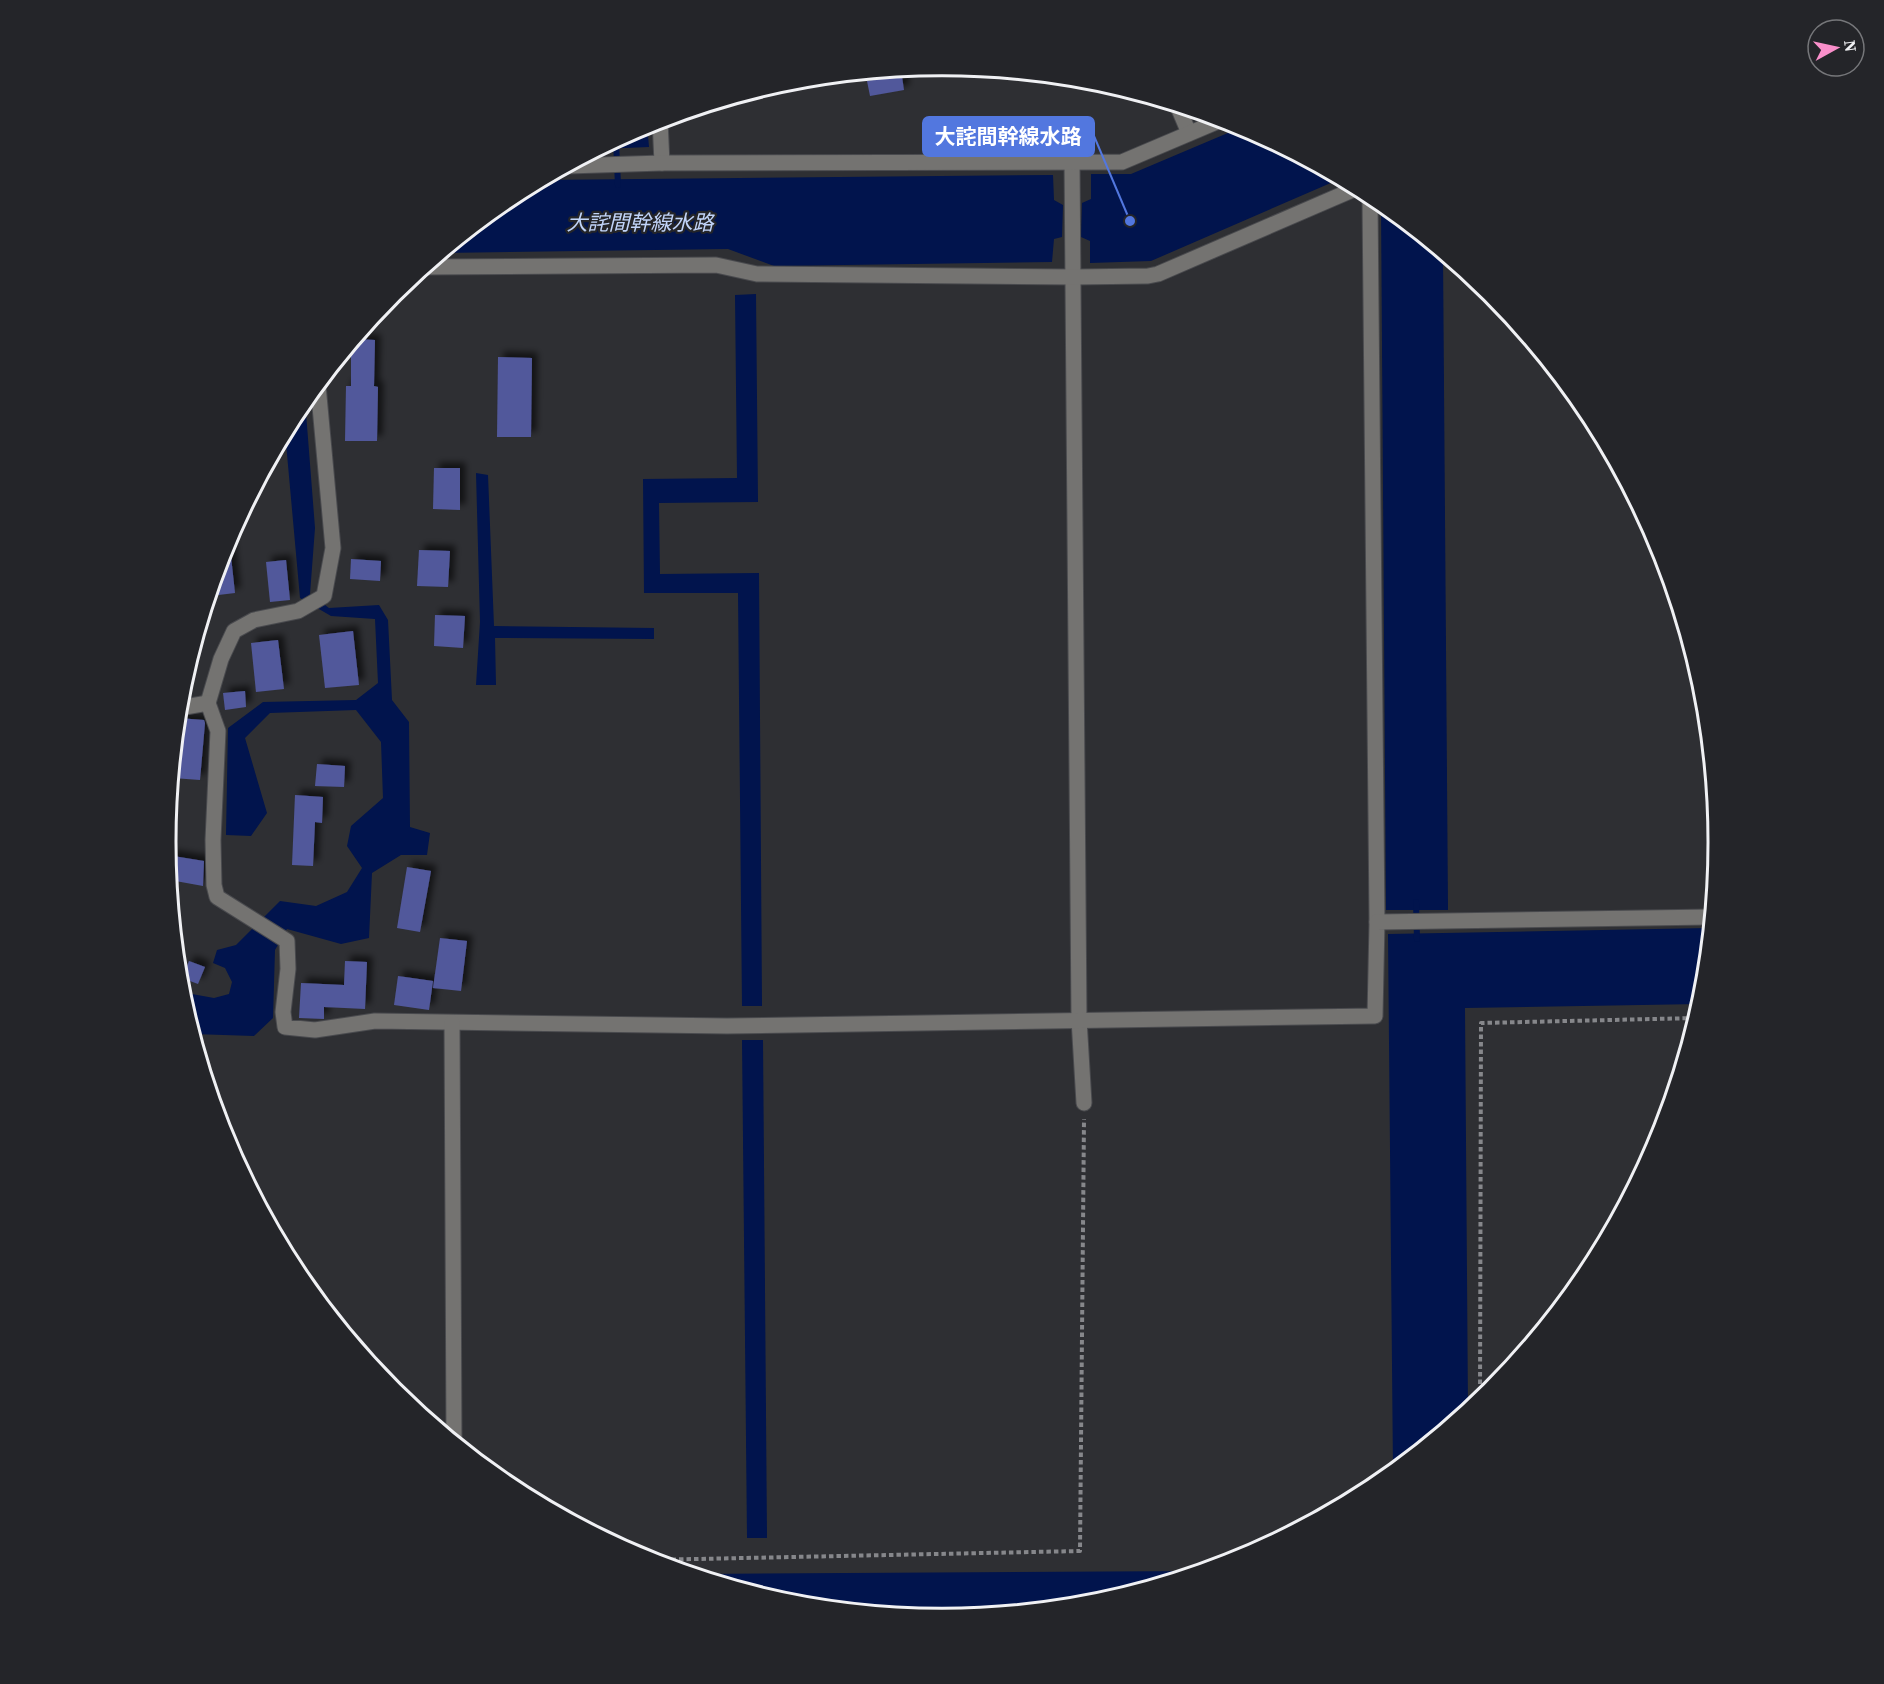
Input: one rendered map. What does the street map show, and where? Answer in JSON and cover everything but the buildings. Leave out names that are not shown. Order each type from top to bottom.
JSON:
[{"type":"street","points":[[1182,115],[1189,133]]},
{"type":"street","points":[[584,166],[662,163],[1122,162],[1209,125]]},
{"type":"street","points":[[660,131],[662,163]]},
{"type":"street","points":[[1072,161],[1079,1019],[1084,1103]]},
{"type":"street","points":[[436,267],[716,265],[757,274],[1148,276],[1158,274],[1346,193]]},
{"type":"street","points":[[319,398],[333,548],[324,596],[298,611],[254,620],[234,631],[221,659],[208,703],[218,731],[213,840],[214,885],[218,897],[287,941],[288,969],[282,1012],[285,1027],[315,1030],[375,1021],[727,1026],[1375,1016],[1377,922],[1370,208]]},
{"type":"street","points":[[189,706],[208,703]]},
{"type":"street","points":[[1377,922],[1703,917]]},
{"type":"street","points":[[452,1023],[454,1431]]},
{"type":"path","points":[[1480,1386],[1481,1023],[1686,1018]]},
{"type":"path","points":[[676,1559],[1080,1551],[1084,1103]]},
{"type":"water","points":[[1229,133],[1281,155],[1331,183],[1151,261],[1090,263],[1090,241],[1081,237],[1082,203],[1091,199],[1091,174],[1131,174]]},
{"type":"water","points":[[648,135],[649,147],[618,148]]},
{"type":"water","points":[[1053,175],[1054,200],[1063,205],[1062,237],[1054,239],[1052,262],[774,266],[728,249],[454,253],[517,206],[558,180]]},
{"type":"water","points":[[1381,216],[1443,263],[1448,910],[1386,910]]},
{"type":"water","points":[[756,294],[758,502],[659,503],[660,574],[759,573],[762,1006],[742,1006],[738,593],[644,593],[643,479],[737,478],[735,295]]},
{"type":"water","points":[[306,417],[315,528],[310,594],[329,608],[379,605],[388,620],[392,700],[409,722],[410,827],[430,833],[427,855],[401,855],[372,873],[369,938],[341,944],[287,929],[275,950],[273,1018],[254,1036],[202,1034],[192,994],[214,998],[229,994],[232,982],[225,968],[213,963],[217,950],[236,945],[280,901],[316,906],[347,892],[362,868],[347,846],[351,826],[383,798],[381,742],[356,710],[270,713],[245,738],[267,813],[251,836],[226,835],[228,728],[263,702],[356,700],[378,683],[375,619],[331,616],[300,598],[286,447]]},
{"type":"water","points":[[476,473],[488,475],[494,626],[654,628],[654,639],[495,638],[496,685],[476,685],[480,622]]},
{"type":"water","points":[[1702,928],[1690,1004],[1465,1008],[1468,1398],[1447,1418],[1393,1460],[1388,934]]},
{"type":"water","points":[[742,1040],[763,1040],[767,1538],[747,1538]]},
{"type":"water","points":[[1174,1571],[1091,1593],[1042,1601],[942,1608],[842,1601],[793,1593],[719,1574]]},
{"type":"waterway","points":[[616,149],[618,185]]},
{"type":"waterway","points":[[1416,902],[1417,939]]},
{"type":"place","name":"大詫間幹線水路","points":[[1130,221]]}]
